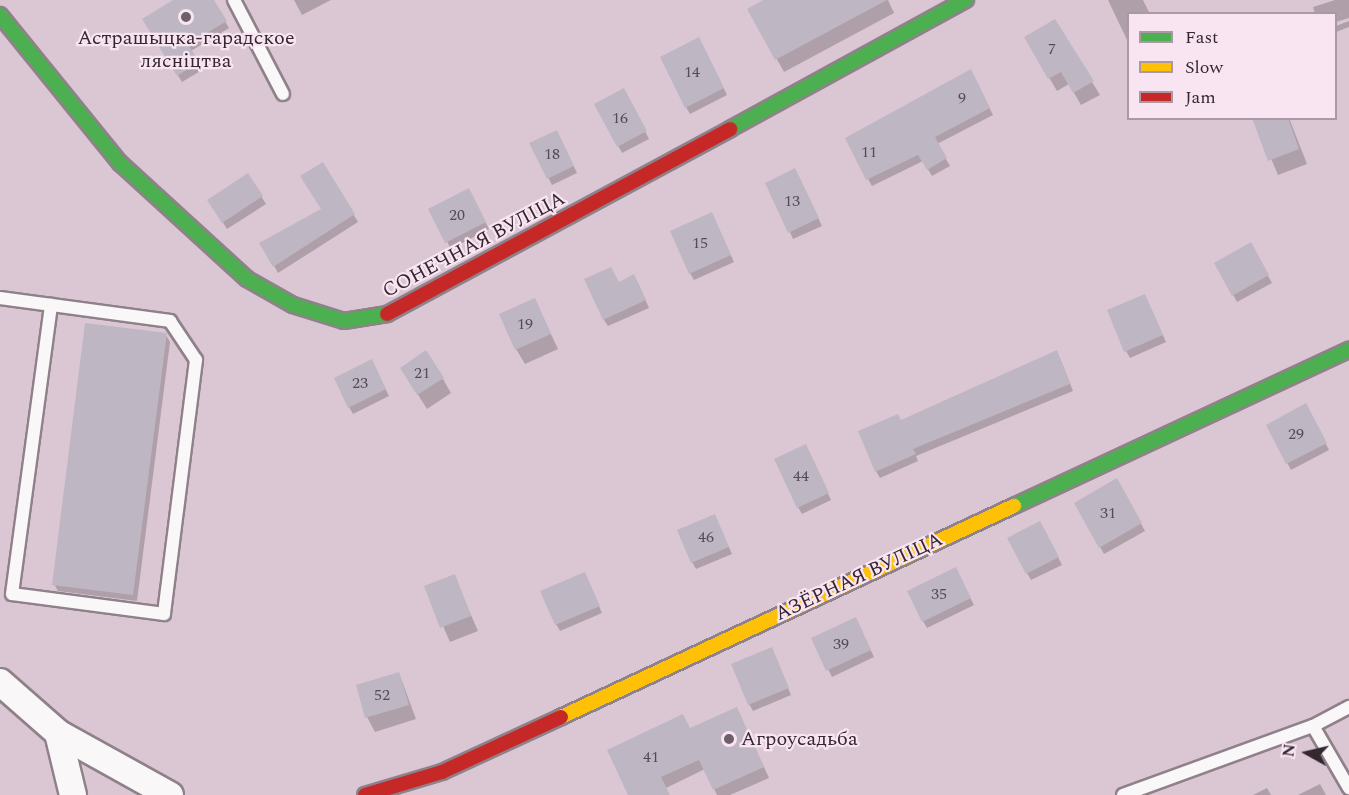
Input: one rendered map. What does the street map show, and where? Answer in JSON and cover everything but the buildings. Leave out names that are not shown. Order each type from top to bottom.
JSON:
[{"type":"street","points":[[0,6],[3,0]]},
{"type":"street","name":"СОНЕЧНАЯ ВУЛІЦА","points":[[0,15],[120,163],[247,279],[293,305],[344,321],[396,312],[966,0]]},
{"type":"street","name":"АЗЁРНАЯ ВУЛІЦА","points":[[365,795],[442,772],[1349,350]]},
{"type":"street","points":[[0,682],[58,733],[170,795]]},
{"type":"street","points":[[58,733],[73,795]]},
{"type":"lane","points":[[234,0],[283,94]]},
{"type":"lane","points":[[0,298],[170,321],[196,360],[164,614],[12,594],[51,305]]},
{"type":"lane","points":[[1123,795],[1313,726],[1349,707]]},
{"type":"lane","points":[[1313,726],[1349,788]]},
{"type":"traffic: fast","points":[[730,129],[966,0]]},
{"type":"traffic: fast","points":[[0,15],[120,163],[247,279],[293,305],[344,321],[387,314]]},
{"type":"traffic: fast","points":[[1014,506],[1349,350]]},
{"type":"traffic: slow","points":[[561,717],[1014,506]]},
{"type":"traffic: jam","points":[[387,314],[730,129]]},
{"type":"traffic: jam","points":[[365,795],[442,772],[561,717]]},
{"type":"place","name":"Астрашыцка-гарадское лясніцтва","points":[[186,17]]},
{"type":"place","name":"Агроусадьба","points":[[729,739]]}]
